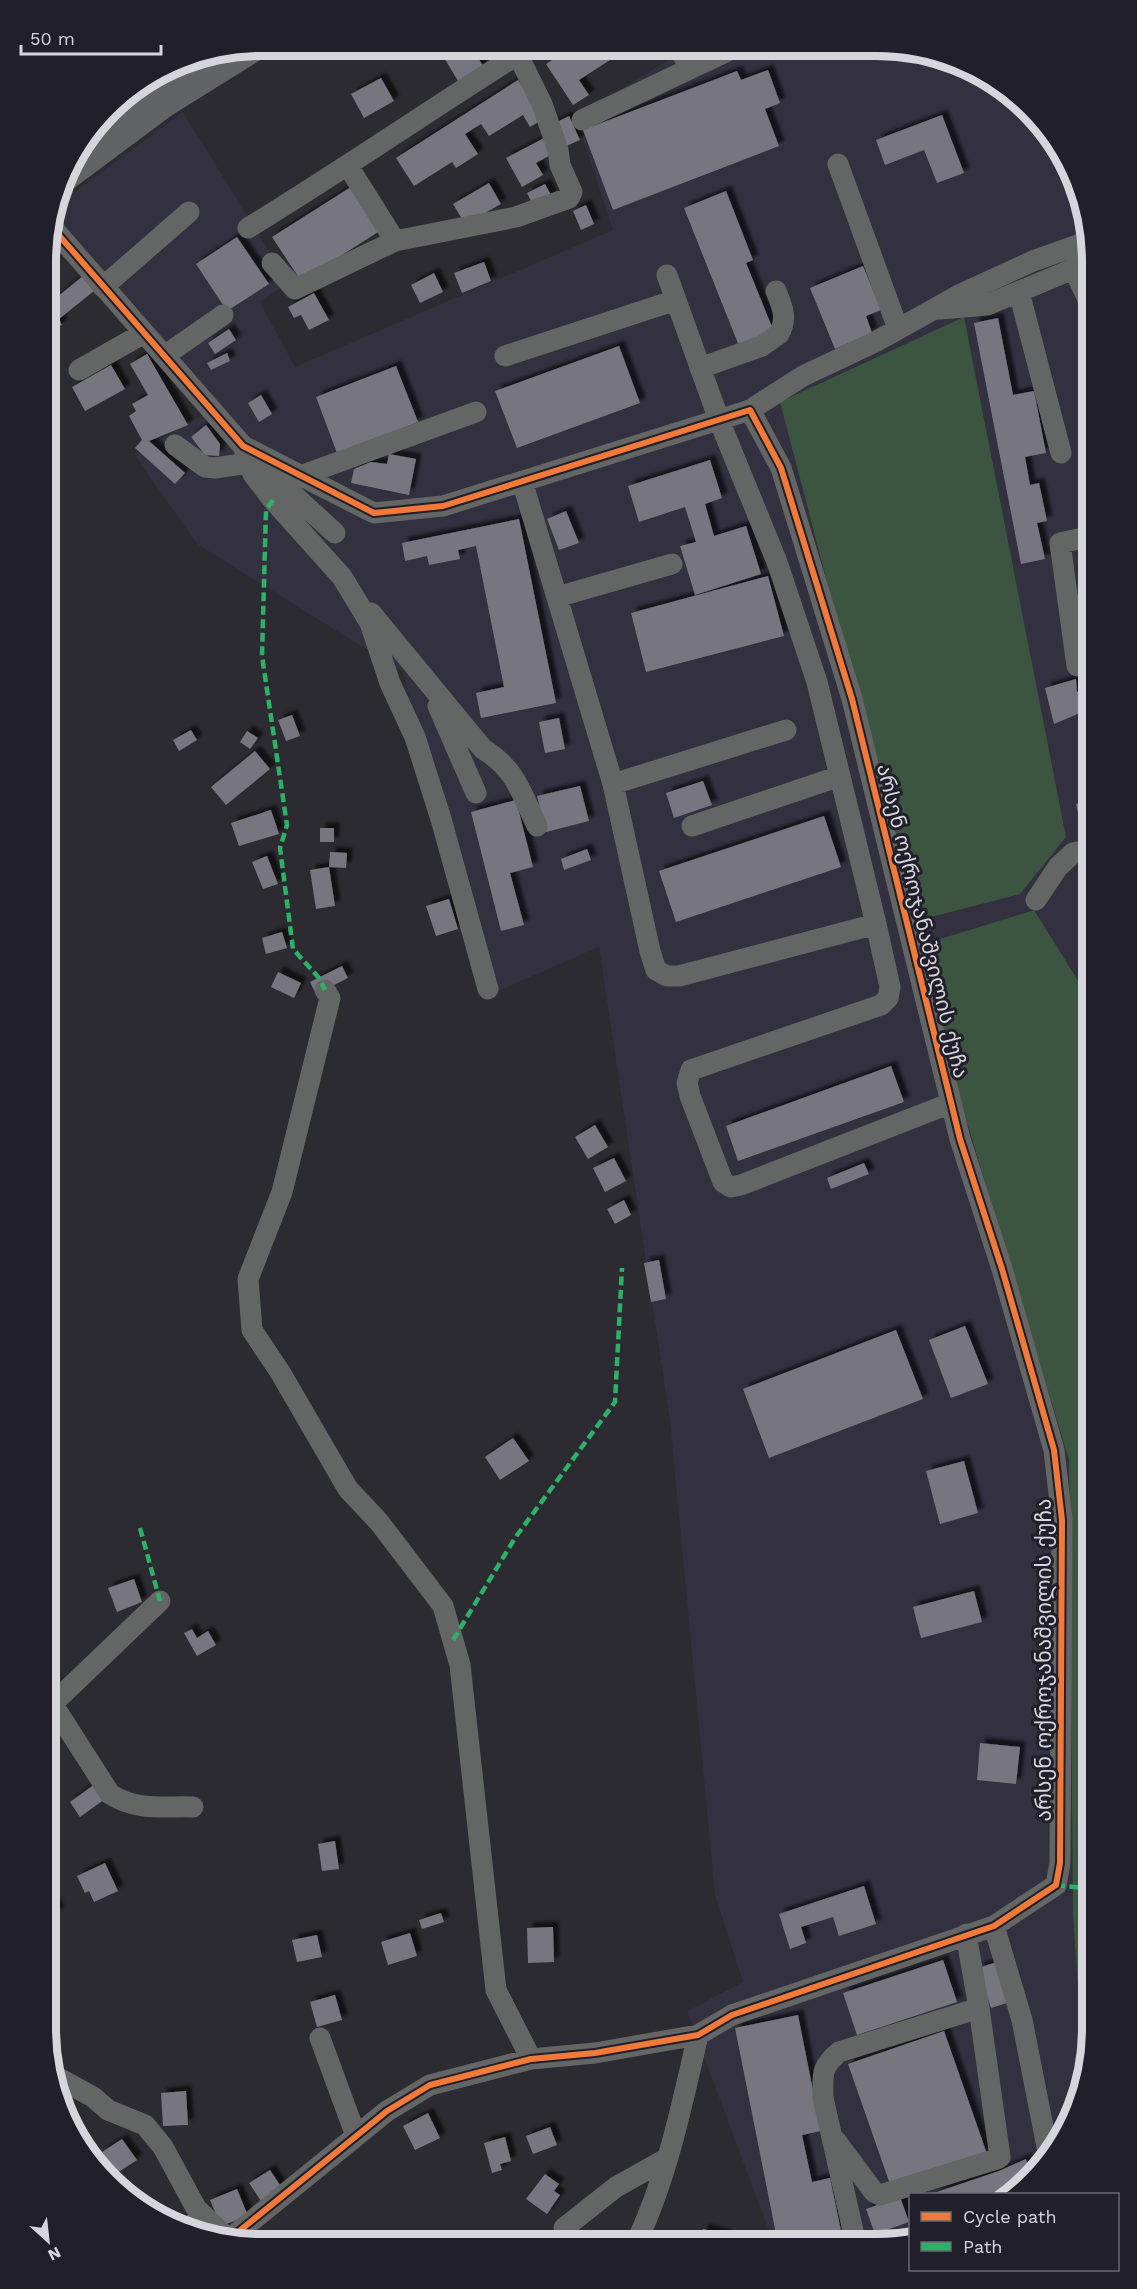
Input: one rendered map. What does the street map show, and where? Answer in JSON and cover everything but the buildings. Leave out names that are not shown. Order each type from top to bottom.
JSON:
[{"type":"highway","points":[[85,155],[229,58]]},
{"type":"street","points":[[248,228],[348,166],[472,82],[516,56]]},
{"type":"street","points":[[272,263],[295,289],[395,241],[516,217],[572,196],[526,56]]},
{"type":"street","points":[[683,56],[691,68]]},
{"type":"street","points":[[582,120],[717,56]]},
{"type":"street","points":[[838,164],[898,329]]},
{"type":"street","points":[[348,166],[395,241]]},
{"type":"street","points":[[104,287],[189,212]]},
{"type":"street","points":[[57,233],[246,455],[264,468],[335,533]]},
{"type":"street","points":[[175,445],[205,467],[214,468],[246,455],[300,476],[374,513],[443,506],[750,410],[803,376],[898,329],[961,294],[1033,261],[1081,244]]},
{"type":"street","points":[[933,309],[987,305],[1082,265]]},
{"type":"street","points":[[667,275],[719,420],[781,573],[817,682],[890,987],[888,998],[881,1005],[691,1070],[687,1083],[690,1096],[723,1182],[731,1186],[741,1185],[951,1103]]},
{"type":"street","points":[[700,368],[762,346],[779,334],[784,318],[776,291]]},
{"type":"street","points":[[1019,291],[1061,453]]},
{"type":"street","points":[[506,356],[676,300]]},
{"type":"street","points":[[164,356],[224,315]]},
{"type":"street","points":[[79,370],[144,333]]},
{"type":"street","name":"არსენ ოქროჯანაშვილის ქუჩა","points":[[699,2035],[732,2015],[994,1926],[1056,1885],[1060,1863],[1062,1520],[1054,1450],[951,1103],[852,699],[781,468],[750,410]]},
{"type":"street","points":[[300,476],[476,412]]},
{"type":"street","points":[[246,455],[253,474],[273,500],[342,577],[483,749],[507,766],[537,826]]},
{"type":"street","points":[[522,482],[613,784],[656,970],[667,976],[679,976],[876,924]]},
{"type":"street","points":[[1077,666],[1060,543],[1082,538]]},
{"type":"street","points":[[557,597],[672,564]]},
{"type":"street","points":[[342,577],[370,623],[390,683],[416,736],[488,989]]},
{"type":"street","points":[[429,683],[476,792]]},
{"type":"street","points":[[613,784],[786,730]]},
{"type":"street","points":[[692,826],[840,777]]},
{"type":"street","points":[[1036,900],[1058,867],[1073,853],[1082,851]]},
{"type":"street","points":[[325,990],[330,998],[282,1192],[248,1279],[252,1330],[280,1372],[348,1489],[379,1522],[443,1606],[460,1665],[496,1990],[531,2059]]},
{"type":"street","points":[[56,1701],[160,1601]]},
{"type":"street","points":[[56,1718],[110,1794],[120,1801],[136,1806],[193,1807]]},
{"type":"street","points":[[994,1926],[1022,2020],[1046,2143]]},
{"type":"street","points":[[831,2134],[874,2192],[880,2195],[1000,2157],[966,1934]]},
{"type":"street","points":[[854,2234],[823,2098],[823,2076],[827,2062],[839,2052],[979,2008]]},
{"type":"street","points":[[238,2232],[387,2111],[430,2085],[531,2059],[595,2053],[699,2035],[682,2108],[649,2216],[640,2234]]},
{"type":"street","points":[[320,2038],[356,2136]]},
{"type":"street","points":[[62,2080],[93,2097],[108,2110],[145,2125],[164,2147],[196,2208],[217,2229]]},
{"type":"street","points":[[564,2228],[616,2187],[666,2159]]},
{"type":"shaded area","points":[[674,56],[876,56],[916,59],[942,66],[990,90],[1012,106],[1031,125],[1060,170],[1071,195],[1078,221],[1082,261],[1082,986],[1034,910],[914,947],[1069,1460],[1073,1916],[1081,2042],[1078,2068],[1071,2094],[1060,2119],[1039,2153],[1021,2173],[998,2193],[909,2193],[909,2231],[903,2232],[770,2234],[687,2011],[743,1982],[715,1895],[670,1421],[599,947],[482,998],[403,672],[197,544],[134,454],[217,407],[64,226],[69,196],[183,112],[288,282],[260,302],[295,367],[613,230],[576,118]]},
{"type":"green space","points":[[964,317],[1066,837],[1020,894],[916,921],[780,402]]},
{"type":"green space","points":[[1034,910],[1082,986],[1081,2032],[1073,1916],[1069,1460],[914,947]]},
{"type":"marked path","points":[[273,500],[266,510],[262,656],[287,825],[280,848],[293,949],[319,978],[325,990]]},
{"type":"marked path","points":[[453,1640],[515,1538],[615,1402],[622,1268]]},
{"type":"marked path","points":[[140,1528],[160,1601]]},
{"type":"marked path","points":[[1056,1885],[1081,1888]]},
{"type":"cycle path","points":[[57,233],[243,446],[374,513],[443,506],[750,410],[781,468],[852,699],[960,1139],[1002,1269],[1054,1450],[1062,1520],[1060,1863],[1056,1885],[994,1926],[732,2015],[698,2035],[595,2053],[531,2059],[430,2085],[387,2111],[238,2232]]}]
